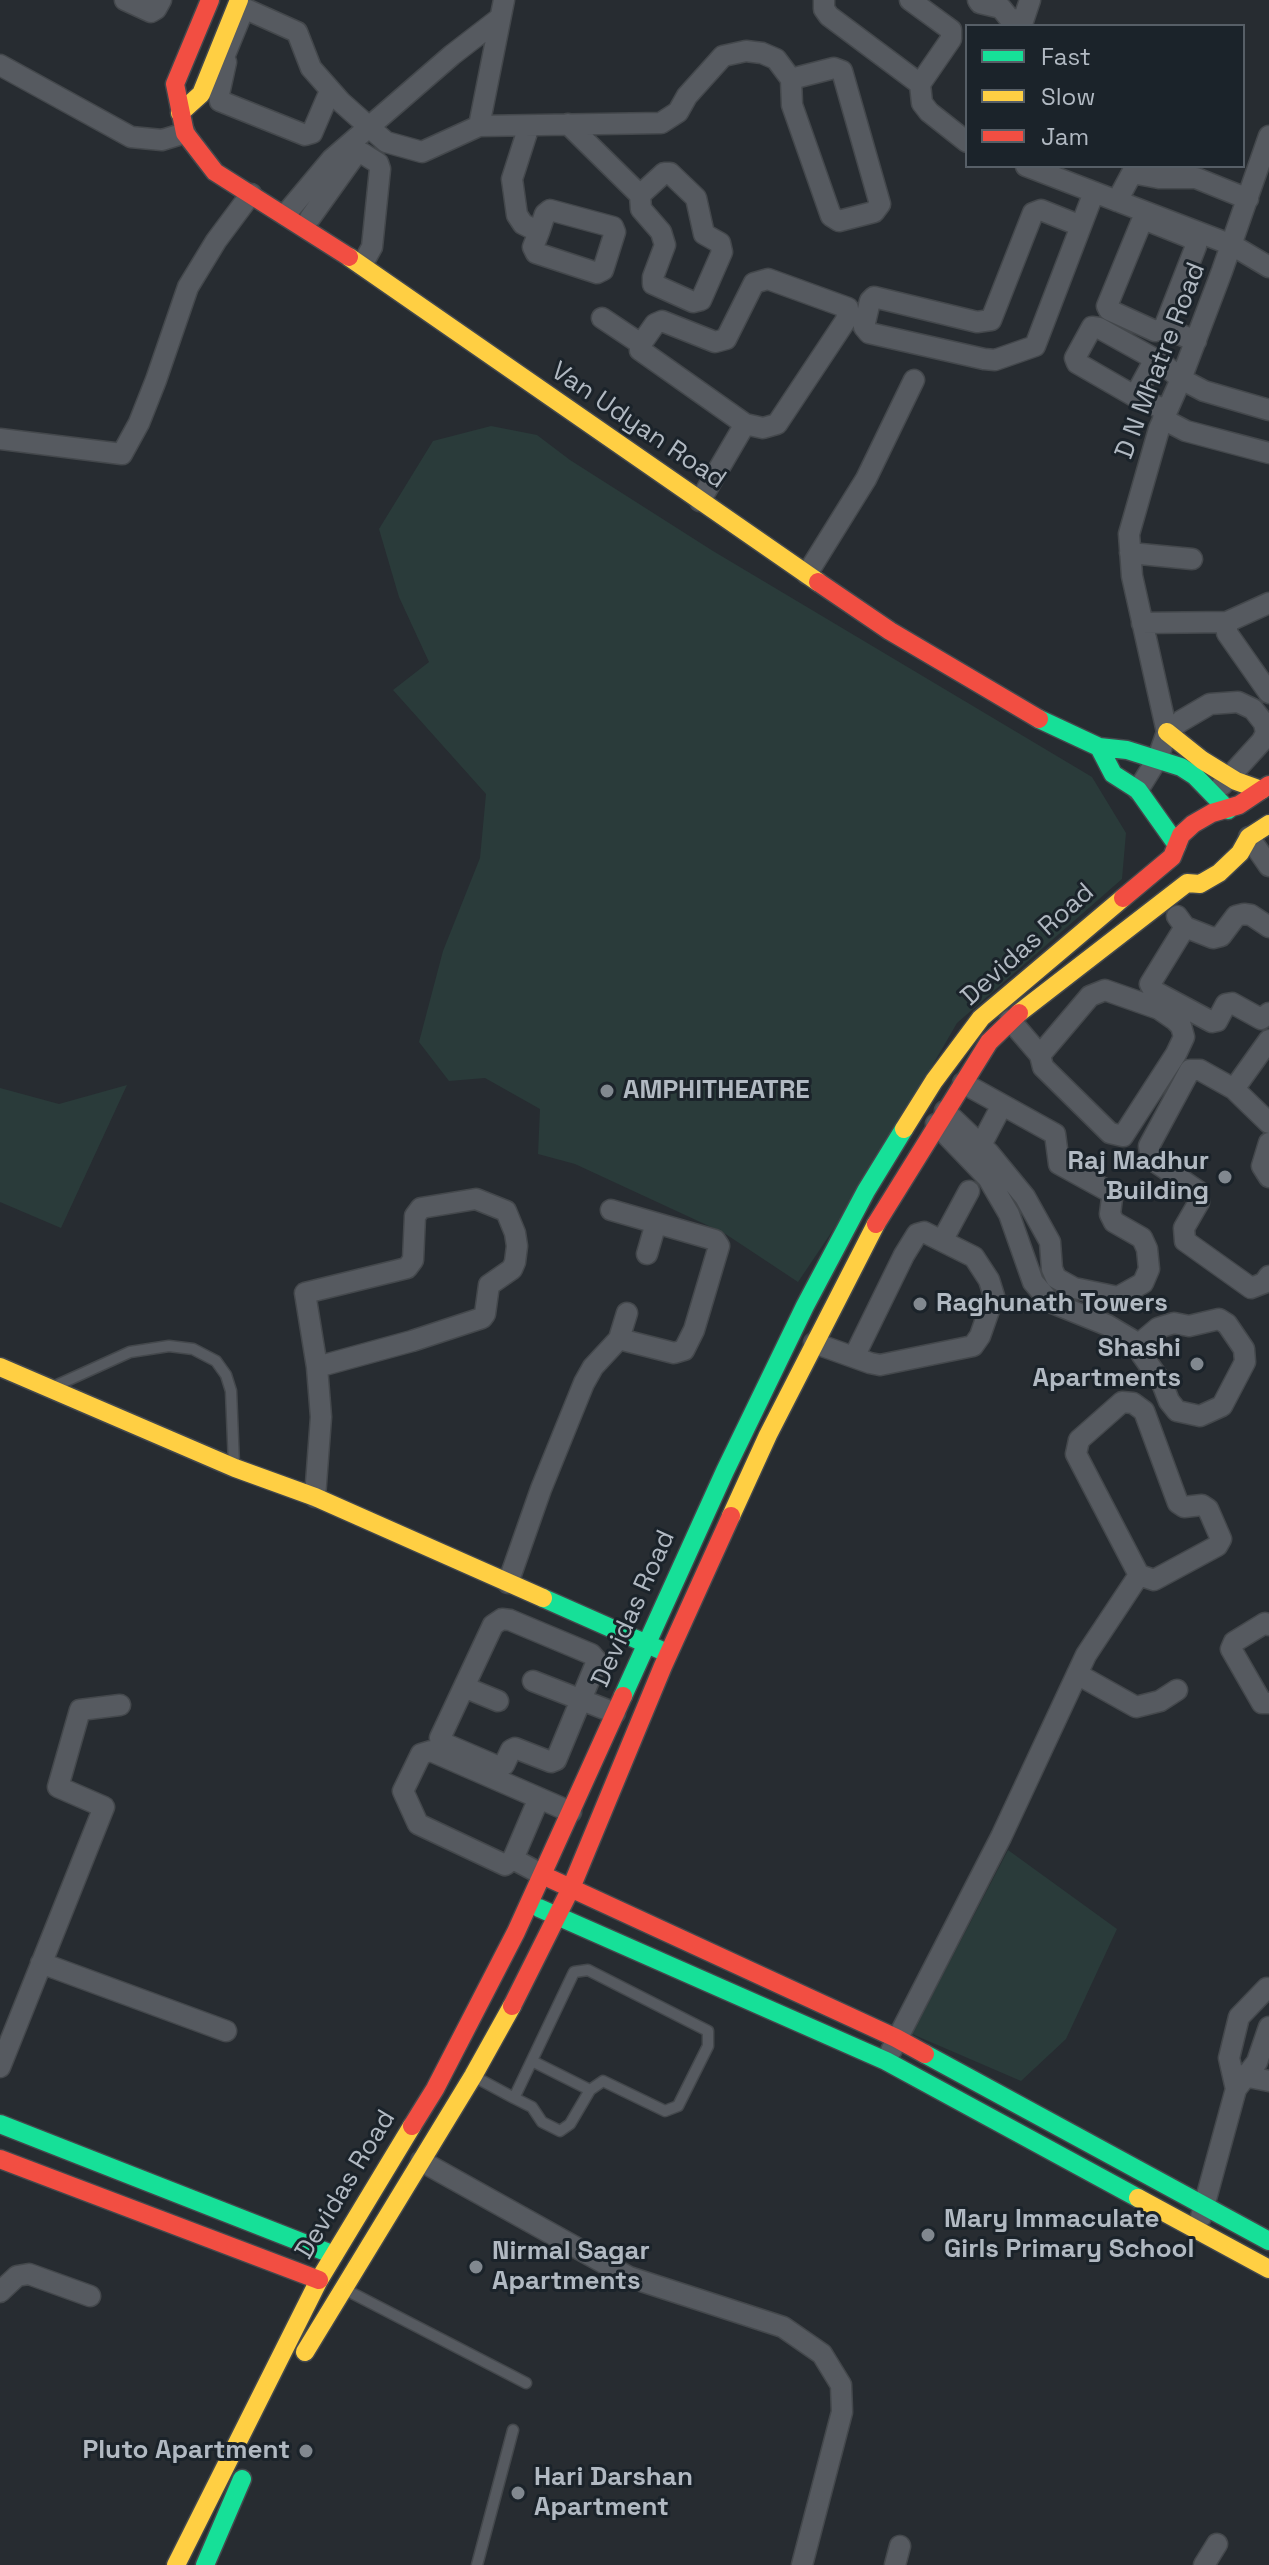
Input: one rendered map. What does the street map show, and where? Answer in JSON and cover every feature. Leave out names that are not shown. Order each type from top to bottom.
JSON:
[{"type":"street","points":[[125,0],[151,12],[161,0]]},
{"type":"street","points":[[182,123],[175,84],[210,0]]},
{"type":"street","points":[[0,65],[131,137],[162,140],[182,123],[201,94],[239,0]]},
{"type":"street","points":[[824,0],[824,9],[829,16],[920,84]]},
{"type":"street","points":[[910,0],[951,30],[951,39],[920,84],[922,103],[965,140]]},
{"type":"street","points":[[978,0],[1001,8],[1009,18],[1023,21],[1030,0]]},
{"type":"street","points":[[479,126],[502,9]]},
{"type":"street","points":[[285,215],[317,190],[370,127],[502,9]]},
{"type":"street","points":[[330,91],[312,133],[305,135],[220,101],[226,62],[224,57],[242,13],[248,10],[297,32],[311,68],[330,91],[386,142],[422,152],[479,126],[661,123],[678,112],[687,96],[723,56],[746,51],[776,59],[791,79],[792,105],[831,216],[839,221],[874,212],[880,204],[842,71],[834,68],[791,79]]},
{"type":"street","name":"Van Udyan Road","points":[[182,123],[215,172],[362,265],[559,405],[890,631],[1033,716],[1099,747],[1127,750],[1181,767],[1220,803]]},
{"type":"street","points":[[568,124],[640,195],[641,209],[661,232],[665,245],[653,284],[693,302],[701,300],[722,252],[720,243],[704,234],[696,198],[670,173],[664,173],[640,195]]},
{"type":"street","points":[[529,126],[512,179],[517,215],[523,224],[539,232]]},
{"type":"street","name":"D N Mhatre Road","points":[[1167,732],[1132,576],[1129,534],[1165,415],[1232,245],[1269,136]]},
{"type":"street","points":[[338,164],[362,153],[378,163],[380,169],[372,247],[362,265]]},
{"type":"street","points":[[1042,168],[1075,175],[1094,192],[1232,245],[1269,267]]},
{"type":"street","points":[[1117,201],[1132,173],[1159,178],[1196,178],[1248,199]]},
{"type":"street","points":[[310,218],[317,190]]},
{"type":"street","points":[[1081,226],[1041,210],[1033,213],[991,320],[977,322],[874,297],[870,301],[864,327],[869,333],[884,337],[984,359],[995,360],[1035,346],[1081,226],[1094,192]]},
{"type":"street","points":[[0,439],[122,454],[139,423],[156,380],[188,287],[216,241],[251,194]]},
{"type":"street","points":[[1164,328],[1196,246],[1191,238],[1146,220],[1141,223],[1107,306],[1109,310],[1155,331],[1164,328],[1196,341]]},
{"type":"street","points":[[1192,257],[1222,271]]},
{"type":"street","points":[[768,279],[848,308],[846,320],[777,424],[763,428],[745,424],[640,350],[655,324],[662,321],[715,342],[726,339],[754,283],[768,279]]},
{"type":"street","points":[[1178,293],[1209,306]]},
{"type":"street","points":[[602,318],[641,344]]},
{"type":"street","points":[[1269,410],[1204,391],[1099,328],[1092,327],[1075,358],[1077,363],[1135,396],[1186,431],[1269,453]]},
{"type":"street","points":[[1135,396],[1155,359]]},
{"type":"street","points":[[807,574],[866,479],[914,380]]},
{"type":"street","points":[[700,501],[745,424]]},
{"type":"street","points":[[1130,553],[1192,559]]},
{"type":"street","points":[[1142,623],[1227,622],[1269,603]]},
{"type":"street","points":[[1227,622],[1227,633],[1269,693]]},
{"type":"street","points":[[1138,790],[1158,758],[1167,732],[1181,721],[1210,704],[1238,702],[1253,709],[1264,723],[1266,733],[1230,777],[1220,803],[1248,829],[1249,837],[1269,866]]},
{"type":"street","points":[[1167,732],[1202,760],[1230,777],[1265,787]]},
{"type":"street","points":[[1099,747],[1113,774],[1138,790],[1175,851],[1170,866],[1177,878],[1187,883]]},
{"type":"street","name":"Devidas Road","points":[[176,2565],[319,2280],[435,2089],[529,1904],[725,1471],[805,1306],[866,1191],[934,1081],[981,1018],[1175,851],[1181,835],[1195,822],[1212,813],[1220,803],[1265,787]]},
{"type":"street","name":"Devidas Road","points":[[267,2424],[343,2288],[473,2076],[557,1916],[730,1517],[874,1227],[940,1117],[989,1042],[1010,1020],[1187,883],[1200,884],[1219,873],[1240,853],[1249,837],[1269,824]]},
{"type":"street","points":[[1165,900],[1185,927],[1213,938],[1221,936],[1236,916],[1244,914],[1269,927]]},
{"type":"street","points":[[1185,927],[1150,984],[1154,991],[1212,1022],[1217,1021],[1226,1004],[1232,1003],[1261,1019],[1269,1013]]},
{"type":"street","points":[[1057,981],[1084,1003]]},
{"type":"street","points":[[1010,1020],[1040,1055],[1043,1067],[1110,1133],[1123,1136],[1184,1037],[1181,1026],[1159,1009],[1105,990],[1090,996],[1040,1055]]},
{"type":"street","points":[[1234,1089],[1269,1040]]},
{"type":"street","points":[[1269,1123],[1234,1089],[1200,1070],[1190,1070],[1149,1146],[1151,1159],[1198,1191],[1199,1202],[1184,1228],[1185,1241],[1251,1288],[1264,1283],[1269,1276]]},
{"type":"street","points":[[940,1117],[981,1145],[1025,1197],[1050,1242],[1052,1269],[1056,1278],[1074,1288],[1118,1297],[1143,1283],[1149,1269],[1147,1249],[1142,1238],[1114,1222],[1110,1214],[1110,1192],[1059,1164],[1055,1134],[963,1083]]},
{"type":"street","points":[[981,1145],[1002,1105]]},
{"type":"street","points":[[940,1117],[988,1178],[1009,1214],[1033,1282],[1050,1302],[1107,1325],[1139,1344],[1142,1355],[1177,1411],[1200,1416],[1222,1406],[1245,1362],[1244,1349],[1227,1324],[1219,1319],[1189,1326],[1174,1323],[1158,1328],[1139,1344]]},
{"type":"street","points":[[1269,1143],[1262,1166],[1269,1177]]},
{"type":"street","points":[[942,1241],[969,1191]]},
{"type":"street","points":[[315,1497],[321,1417],[317,1367],[305,1293],[407,1268],[413,1260],[415,1216],[421,1208],[476,1199],[506,1211],[515,1233],[515,1262],[512,1269],[489,1285],[484,1316],[412,1341],[317,1367]]},
{"type":"street","points":[[611,1210],[715,1240],[719,1246],[694,1330],[684,1350],[674,1353],[619,1339]]},
{"type":"street","points":[[647,1254],[656,1223]]},
{"type":"street","points":[[814,1343],[854,1357],[880,1365],[973,1346],[980,1336],[994,1296],[989,1280],[974,1257],[924,1232],[917,1234],[854,1357]]},
{"type":"street","points":[[508,1583],[541,1489],[584,1383],[593,1367],[619,1339],[627,1313]]},
{"type":"street","points":[[0,1367],[235,1468],[315,1497],[669,1653]]},
{"type":"street","points":[[1122,1402],[1133,1403],[1144,1411],[1178,1503],[1184,1507],[1202,1505],[1208,1509],[1221,1539],[1217,1546],[1154,1580],[1139,1575],[1076,1454],[1079,1440],[1122,1402]]},
{"type":"street","points":[[886,2061],[1001,1837],[1086,1655],[1139,1575]]},
{"type":"street","points":[[502,1619],[591,1654],[597,1661],[582,1700],[556,1760],[551,1762],[515,1748],[504,1765],[499,1767],[443,1743],[440,1738],[493,1625],[502,1619]]},
{"type":"street","points":[[1269,1625],[1265,1623],[1234,1642],[1231,1649],[1262,1703],[1269,1703]]},
{"type":"street","points":[[1077,1674],[1136,1707],[1160,1701],[1177,1690]]},
{"type":"street","points":[[533,1681],[615,1713]]},
{"type":"street","points":[[464,1687],[498,1701]]},
{"type":"street","points":[[0,2067],[104,1807],[58,1787],[80,1710],[120,1705]]},
{"type":"street","points":[[539,1798],[513,1859],[505,1865],[418,1824],[403,1791],[421,1754],[431,1751],[539,1798],[571,1812]]},
{"type":"street","points":[[513,1859],[896,2038],[1269,2241]]},
{"type":"street","points":[[529,1904],[886,2061],[1269,2269]]},
{"type":"street","points":[[41,1963],[226,2031]]},
{"type":"street","points":[[1239,2080],[1229,2058],[1239,2017],[1268,1988]]},
{"type":"street","points":[[1196,2230],[1239,2080],[1257,2062],[1269,2027]]},
{"type":"street","points":[[1239,2080],[1269,2081]]},
{"type":"street","points":[[0,2124],[334,2255]]},
{"type":"street","points":[[1053,2153],[1064,2130]]},
{"type":"street","points":[[0,2159],[319,2280]]},
{"type":"street","points":[[421,2161],[629,2277],[783,2327],[822,2354],[841,2385],[842,2412],[802,2565]]},
{"type":"street","points":[[0,2292],[17,2276],[29,2274],[90,2296]]},
{"type":"street","points":[[205,2565],[250,2461]]},
{"type":"street","points":[[1204,2565],[1217,2544]]},
{"type":"lane","points":[[50,1388],[130,1352],[169,1346],[193,1349],[216,1361],[226,1375],[231,1391],[235,1468]]},
{"type":"lane","points":[[473,2076],[514,2098],[532,2107],[542,2122],[560,2131],[570,2124],[590,2090],[603,2081],[665,2111],[678,2106],[708,2046],[708,2031],[588,1970],[574,1972],[514,2098]]},
{"type":"lane","points":[[532,2061],[590,2090]]},
{"type":"lane","points":[[343,2288],[526,2383]]},
{"type":"lane","points":[[477,2565],[513,2430]]},
{"type":"shaded area","points":[[491,426],[537,435],[570,460],[713,551],[1092,777],[1126,833],[1122,879],[957,1023],[862,1187],[798,1282],[724,1233],[575,1164],[538,1154],[540,1109],[485,1078],[449,1081],[419,1042],[443,951],[480,858],[486,794],[393,690],[429,662],[399,597],[379,529],[433,441]]},
{"type":"shaded area","points":[[127,1085],[61,1228],[0,1202],[0,1088],[59,1104]]},
{"type":"shaded area","points":[[1008,1850],[1117,1929],[1066,2039],[1021,2081],[912,2034]]},
{"type":"traffic: fast","points":[[1039,719],[1099,747],[1127,750],[1181,767],[1195,776],[1228,810]]},
{"type":"traffic: fast","points":[[1099,747],[1113,774],[1138,790],[1177,845]]},
{"type":"traffic: fast","points":[[623,1696],[725,1471],[805,1306],[866,1191],[904,1129]]},
{"type":"traffic: fast","points":[[543,1598],[665,1652]]},
{"type":"traffic: fast","points":[[539,1908],[886,2061],[1138,2198]]},
{"type":"traffic: fast","points":[[925,2054],[1269,2241]]},
{"type":"traffic: fast","points":[[0,2124],[334,2255]]},
{"type":"traffic: fast","points":[[205,2565],[242,2479]]},
{"type":"traffic: slow","points":[[180,113],[201,94],[239,0]]},
{"type":"traffic: slow","points":[[349,257],[818,582]]},
{"type":"traffic: slow","points":[[1167,732],[1202,760],[1236,781],[1261,790]]},
{"type":"traffic: slow","points":[[1019,1013],[1187,883],[1200,884],[1219,873],[1240,853],[1249,837],[1269,824]]},
{"type":"traffic: slow","points":[[904,1129],[934,1081],[981,1018],[1123,898]]},
{"type":"traffic: slow","points":[[731,1516],[768,1435],[876,1224]]},
{"type":"traffic: slow","points":[[0,1367],[235,1468],[315,1497],[543,1598]]},
{"type":"traffic: slow","points":[[305,2352],[473,2076],[512,2006]]},
{"type":"traffic: slow","points":[[176,2565],[319,2280],[412,2126]]},
{"type":"traffic: slow","points":[[1138,2198],[1269,2269]]},
{"type":"traffic: jam","points":[[210,0],[175,84],[185,133],[215,172],[349,257]]},
{"type":"traffic: jam","points":[[818,582],[890,631],[1039,719]]},
{"type":"traffic: jam","points":[[1123,898],[1172,857],[1181,835],[1193,824],[1212,813],[1239,805],[1269,785]]},
{"type":"traffic: jam","points":[[876,1224],[989,1042],[1019,1013]]},
{"type":"traffic: jam","points":[[512,2006],[571,1888],[663,1666],[731,1516]]},
{"type":"traffic: jam","points":[[412,2126],[435,2089],[516,1932],[623,1696]]},
{"type":"traffic: jam","points":[[551,1879],[925,2054]]},
{"type":"traffic: jam","points":[[0,2159],[319,2280]]},
{"type":"place","name":"AMPHITHEATRE","points":[[607,1091]]},
{"type":"place","name":"Raj Madhur Building","points":[[1225,1177]]},
{"type":"place","name":"Raghunath Towers","points":[[920,1304]]},
{"type":"place","name":"Shashi Apartments","points":[[1197,1364]]},
{"type":"place","name":"Mary Immaculate Girls Primary School","points":[[928,2235]]},
{"type":"place","name":"Nirmal Sagar Apartments","points":[[476,2267]]},
{"type":"place","name":"Pluto Apartment","points":[[306,2451]]},
{"type":"place","name":"Hari Darshan Apartment","points":[[518,2493]]}]
